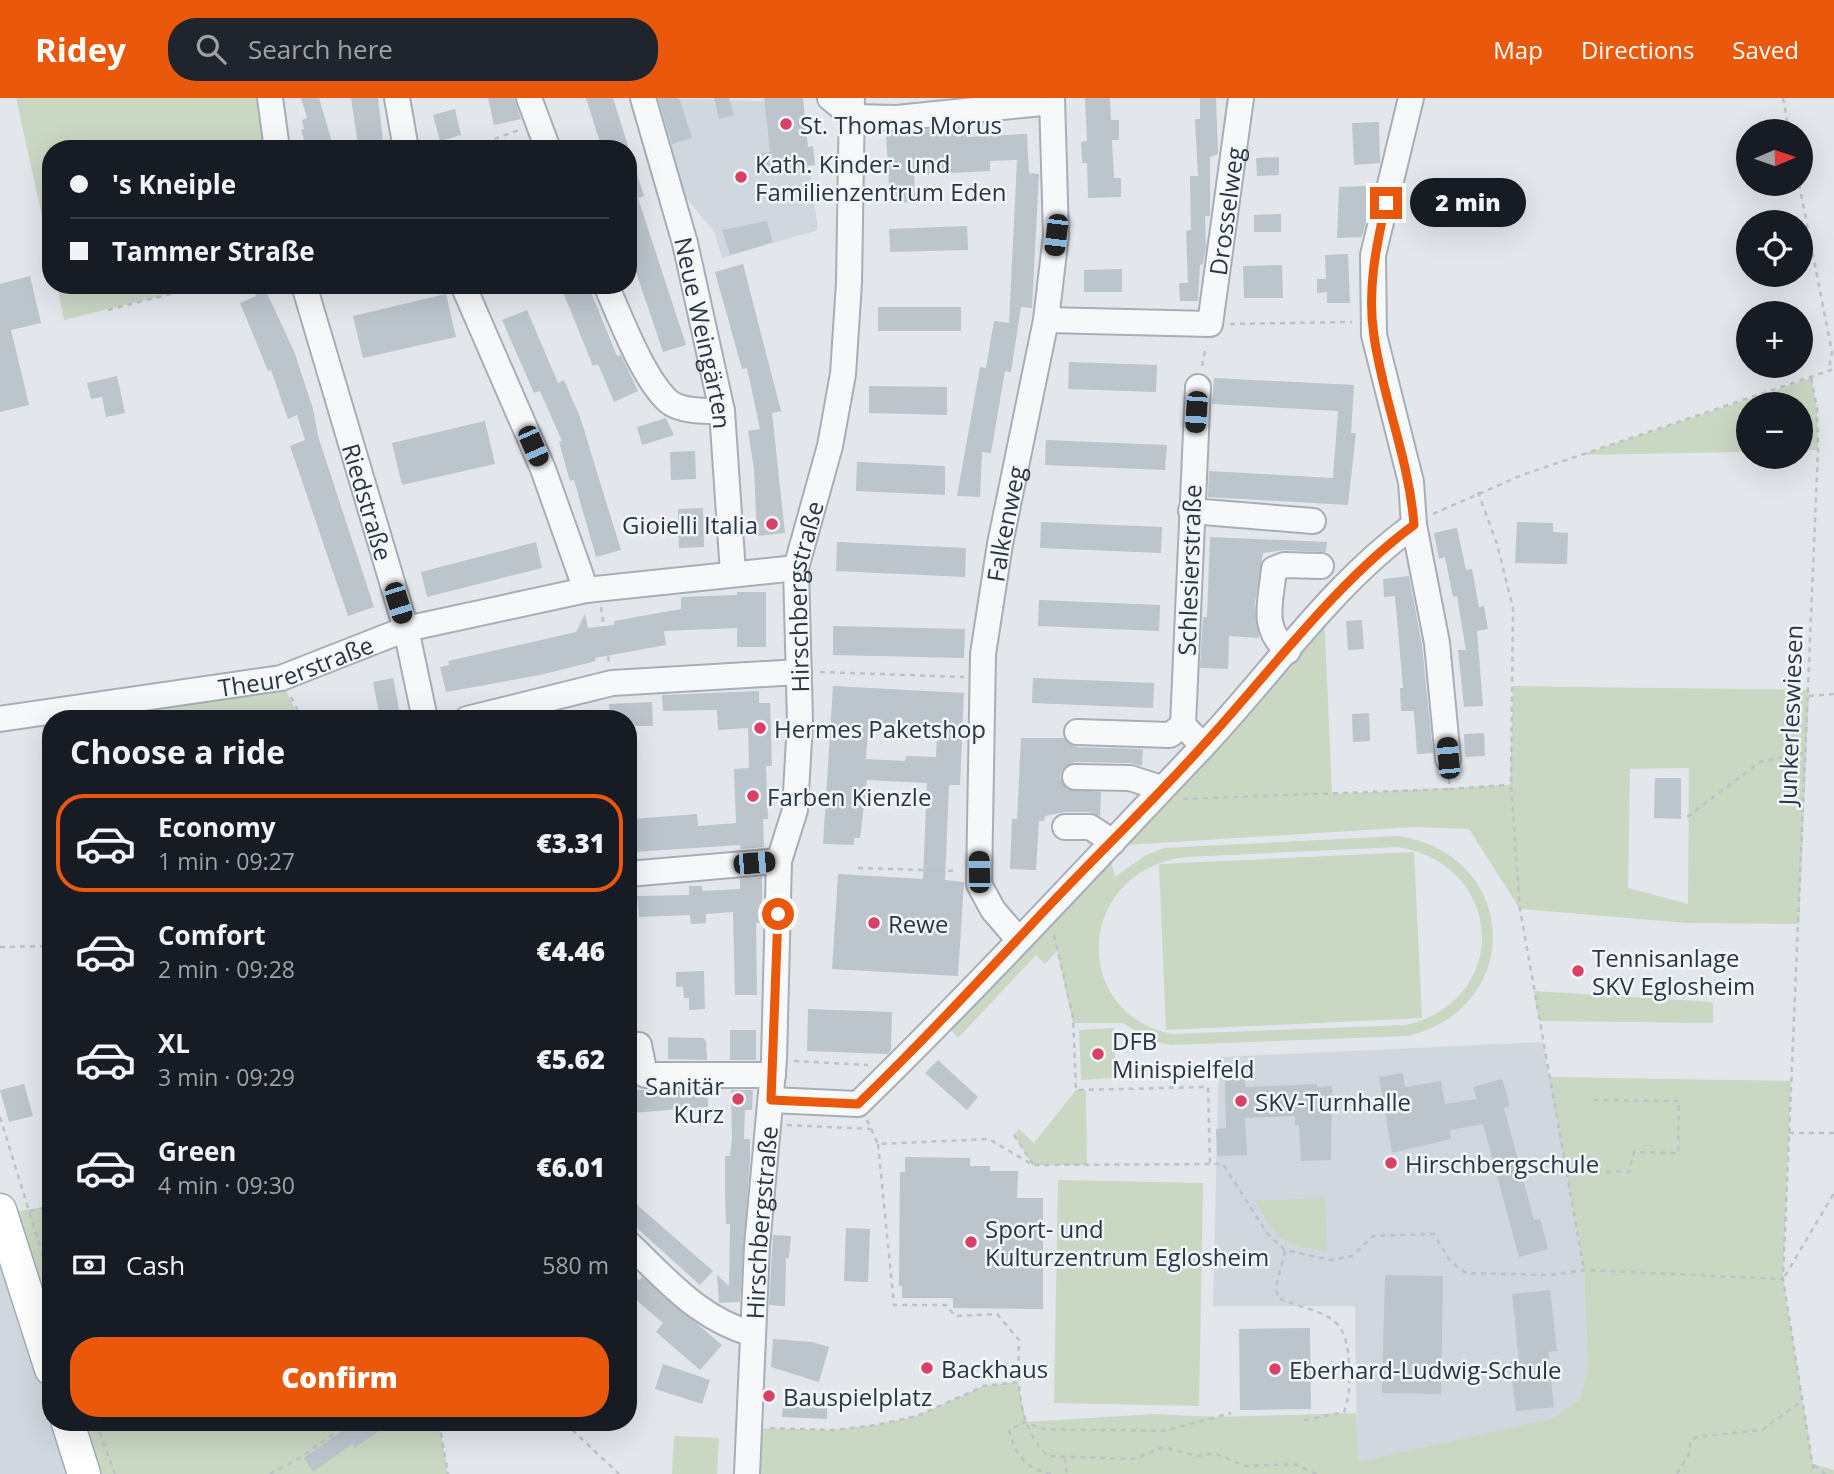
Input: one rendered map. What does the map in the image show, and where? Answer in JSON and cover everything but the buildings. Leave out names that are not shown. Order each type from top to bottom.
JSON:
[{"type":"main road","points":[[15,1210],[42,1328]]},
{"type":"main road","points":[[71,1431],[84,1474]]},
{"type":"street","points":[[270,98],[277,140]]},
{"type":"street","points":[[397,98],[404,140]]},
{"type":"street","points":[[529,98],[545,140]]},
{"type":"street","name":"Neue Weingärten","points":[[643,98],[685,243],[722,411],[733,573]]},
{"type":"street","points":[[830,98],[852,107],[897,118],[1053,99]]},
{"type":"street","name":"Drosselweg","points":[[1210,324],[1241,98]]},
{"type":"street","points":[[1411,98],[1373,255],[1374,335],[1410,482],[1414,525],[1437,643],[1448,758]]},
{"type":"street","name":"Falkenweg","points":[[1018,939],[984,896],[979,872],[982,677],[1000,544],[1046,320],[1056,235],[1053,99]]},
{"type":"street","name":"Hirschbergstraße","points":[[747,1474],[757,1246],[772,1090],[779,861],[795,810],[799,671],[796,568],[830,446],[843,373],[849,283],[852,107]]},
{"type":"street","name":"Riedstraße","points":[[307,294],[406,629],[423,710]]},
{"type":"street","points":[[467,294],[592,589]]},
{"type":"street","points":[[610,294],[637,356],[669,402],[698,411],[722,411]]},
{"type":"street","points":[[1046,320],[1210,324]]},
{"type":"street","name":"Schlesierstraße","points":[[1183,725],[1198,387]]},
{"type":"street","points":[[1191,511],[1313,521]]},
{"type":"street","points":[[637,1045],[645,1075],[772,1090],[858,1104],[1113,842],[1168,793],[1203,746],[1288,651],[1388,543],[1414,525]]},
{"type":"street","points":[[1288,651],[1273,639],[1269,624],[1274,569],[1284,565],[1321,566]]},
{"type":"street","name":"Theurerstraße","points":[[62,710],[281,678],[406,629],[592,589],[796,568]]},
{"type":"street","points":[[503,710],[612,683],[799,671]]},
{"type":"street","name":"Theurerstraße","points":[[0,719],[42,713]]},
{"type":"street","points":[[1077,732],[1170,735],[1183,725],[1203,746]]},
{"type":"street","points":[[1075,777],[1130,778],[1168,793]]},
{"type":"street","points":[[1065,827],[1090,827],[1113,842]]},
{"type":"street","points":[[637,873],[779,861]]},
{"type":"street","points":[[637,1251],[704,1313],[726,1327],[753,1334]]},
{"type":"path","points":[[1783,98],[1787,119]]},
{"type":"path","points":[[490,140],[516,130]]},
{"type":"path","points":[[1801,196],[1832,352],[1829,370]]},
{"type":"path","points":[[108,310],[170,294]]},
{"type":"path","points":[[1198,387],[1210,324],[1374,322]]},
{"type":"path","points":[[1813,377],[1834,369]]},
{"type":"path","points":[[1414,525],[1478,492],[1522,475],[1811,378]]},
{"type":"path","name":"Junkerleswiesen","points":[[1811,378],[1817,408],[1818,450],[1783,1279],[1814,1474]]},
{"type":"path","points":[[1478,492],[1497,544],[1513,608],[1511,785],[1520,909],[1584,1270]]},
{"type":"path","points":[[592,589],[612,683]]},
{"type":"path","points":[[799,671],[982,677]]},
{"type":"path","points":[[281,678],[297,710]]},
{"type":"path","points":[[1809,696],[1834,694]]},
{"type":"path","points":[[1687,817],[1760,762],[1807,752]]},
{"type":"path","points":[[1448,758],[1449,789]]},
{"type":"path","points":[[1168,793],[1449,789],[1511,785]]},
{"type":"path","points":[[858,868],[979,872]]},
{"type":"path","points":[[0,947],[42,946]]},
{"type":"path","points":[[1060,962],[1073,1017],[1076,1090],[1208,1087],[1210,1164]]},
{"type":"path","points":[[772,1090],[897,1066]]},
{"type":"path","points":[[772,1090],[871,1129]]},
{"type":"path","points":[[1566,1171],[1629,1172],[1634,1152],[1678,1153],[1679,1101],[1589,1100]]},
{"type":"path","points":[[858,1104],[878,1144],[894,1306],[946,1305],[955,1316],[997,1314],[1019,1340],[1018,1382],[1025,1422],[1035,1444],[1048,1456],[1135,1458],[1163,1447],[1188,1455],[1214,1453],[1245,1466],[1294,1464],[1317,1474]]},
{"type":"path","points":[[0,1117],[15,1210],[42,1265]]},
{"type":"path","points":[[1789,1133],[1834,1133]]},
{"type":"path","points":[[1014,1135],[1033,1166]]},
{"type":"path","points":[[878,1144],[989,1139],[1033,1166],[1223,1164],[1267,1233],[1285,1250],[1331,1260],[1352,1256],[1373,1236],[1434,1234],[1450,1261],[1466,1273],[1550,1275],[1584,1270],[1783,1279],[1834,1193]]},
{"type":"path","points":[[15,1210],[42,1207]]},
{"type":"path","points":[[1285,1250],[1276,1287],[1278,1298],[1321,1313],[1342,1326],[1348,1344],[1350,1394],[1344,1412],[1300,1421]]},
{"type":"path","points":[[749,1428],[833,1430],[876,1425],[917,1416],[984,1386],[1018,1382]]},
{"type":"path","points":[[1677,1474],[1690,1452],[1690,1442],[1696,1437],[1762,1430],[1802,1401]]},
{"type":"path","points":[[1051,1474],[1032,1469],[1013,1448],[1009,1430],[1025,1422],[1043,1429],[1164,1432],[1231,1413]]},
{"type":"path","points":[[99,1431],[115,1474]]},
{"type":"path","points":[[440,1431],[448,1474]]},
{"type":"path","points":[[573,1431],[619,1474]]},
{"type":"path","points":[[270,1474],[300,1458],[336,1432]]},
{"type":"path","points":[[1065,1458],[1066,1474]]},
{"type":"path","points":[[1813,1464],[1825,1474]]},
{"type":"shaded area","name":"Kath. Kinder- und Familienzentrum Eden","points":[[649,98],[764,101],[770,152],[755,154],[759,171],[809,165],[818,230],[722,258],[715,233],[673,182]]},
{"type":"shaded area","name":"Hirschbergschule","points":[[1543,1042],[1584,1270],[1588,1370],[1579,1400],[1550,1419],[1357,1463],[1355,1306],[1213,1306],[1219,1057]]},
{"type":"shaded area","points":[[0,1210],[42,1341],[42,1431],[71,1431],[84,1474],[0,1474]]},
{"type":"green space","points":[[16,98],[270,98],[276,140],[42,140],[42,216]]},
{"type":"green space","points":[[59,294],[169,294],[64,320]]},
{"type":"green space","points":[[1811,378],[1817,408],[1818,450],[1813,450],[1813,392],[1769,392]]},
{"type":"green space","points":[[1736,403],[1736,452],[1581,455]]},
{"type":"green space","points":[[1324,610],[1332,794],[1510,785],[1513,686],[1809,690],[1799,924],[1687,923],[1520,909],[1469,829],[1414,827],[1109,846]],"holes":[[[1689,768],[1688,904],[1628,888],[1630,769]]]},
{"type":"green space","points":[[284,687],[296,710],[160,710]]},
{"type":"green space","points":[[1399,836],[1439,849],[1468,871],[1486,900],[1493,932],[1489,965],[1473,995],[1446,1020],[1408,1036],[1171,1045],[1151,1041],[1123,1023],[1073,1023],[1057,951],[1045,964],[1036,955],[958,1038],[943,1020],[977,1003],[1111,861],[1115,877],[1146,855],[1164,848]],"holes":[[[1398,847],[1433,859],[1459,879],[1476,905],[1482,933],[1478,962],[1465,989],[1440,1011],[1406,1025],[1172,1034],[1139,1021],[1116,1000],[1102,973],[1099,944],[1105,915],[1122,889],[1148,868],[1184,857]]]},
{"type":"green space","points":[[1414,852],[1422,1018],[1166,1030],[1159,864]]},
{"type":"green space","points":[[1534,991],[1713,1002],[1713,1023],[1539,1021]]},
{"type":"green space","name":"DFB Minispielfeld","points":[[1114,1028],[1116,1078],[1081,1080],[1079,1030]]},
{"type":"green space","points":[[1549,1077],[1791,1081],[1783,1279],[1813,1464],[1834,1470],[1834,1474],[747,1474],[749,1428],[833,1430],[876,1425],[917,1416],[984,1386],[1018,1382],[1026,1422],[1153,1414],[1216,1417],[1356,1413],[1358,1462],[1550,1419],[1579,1400],[1588,1370],[1584,1270]]},
{"type":"green space","points":[[1076,1090],[1086,1090],[1087,1165],[1033,1165],[1014,1135],[1019,1129],[1034,1143]]},
{"type":"green space","points":[[1058,1180],[1203,1183],[1199,1406],[1054,1403]]},
{"type":"green space","points":[[1325,1198],[1327,1252],[1282,1239],[1255,1201]]},
{"type":"green space","points":[[42,1207],[42,1341],[1,1214]]},
{"type":"green space","points":[[71,1431],[440,1431],[448,1474],[84,1474]]},
{"type":"green space","points":[[674,1436],[719,1438],[717,1474],[672,1474]]},
{"type":"place","name":"St. Thomas Morus","points":[[786,124]]},
{"type":"place","name":"Kath. Kinder- und Familienzentrum Eden","points":[[741,177]]},
{"type":"place","name":"Gioielli Italia","points":[[772,524]]},
{"type":"place","name":"Hermes Paketshop","points":[[760,728]]},
{"type":"place","name":"Farben Kienzle","points":[[753,796]]},
{"type":"place","name":"Rewe","points":[[874,923]]},
{"type":"place","name":"Tennisanlage SKV Eglosheim","points":[[1578,971]]},
{"type":"place","name":"DFB Minispielfeld","points":[[1098,1054]]},
{"type":"place","name":"Sanitär Kurz","points":[[738,1099]]},
{"type":"place","name":"SKV-Turnhalle","points":[[1241,1101]]},
{"type":"place","name":"Hirschbergschule","points":[[1391,1163]]},
{"type":"place","name":"Sport- und Kulturzentrum Eglosheim","points":[[971,1242]]},
{"type":"place","name":"Backhaus","points":[[927,1368]]},
{"type":"place","name":"Eberhard-Ludwig-Schule","points":[[1275,1369]]},
{"type":"place","name":"Bauspielplatz","points":[[769,1396]]},
{"type":"route","points":[[778,914],[771,1100],[858,1104],[936,1028],[1031,924],[1113,842],[1388,543],[1414,525],[1410,482],[1374,335],[1373,255],[1386,203]]}]
